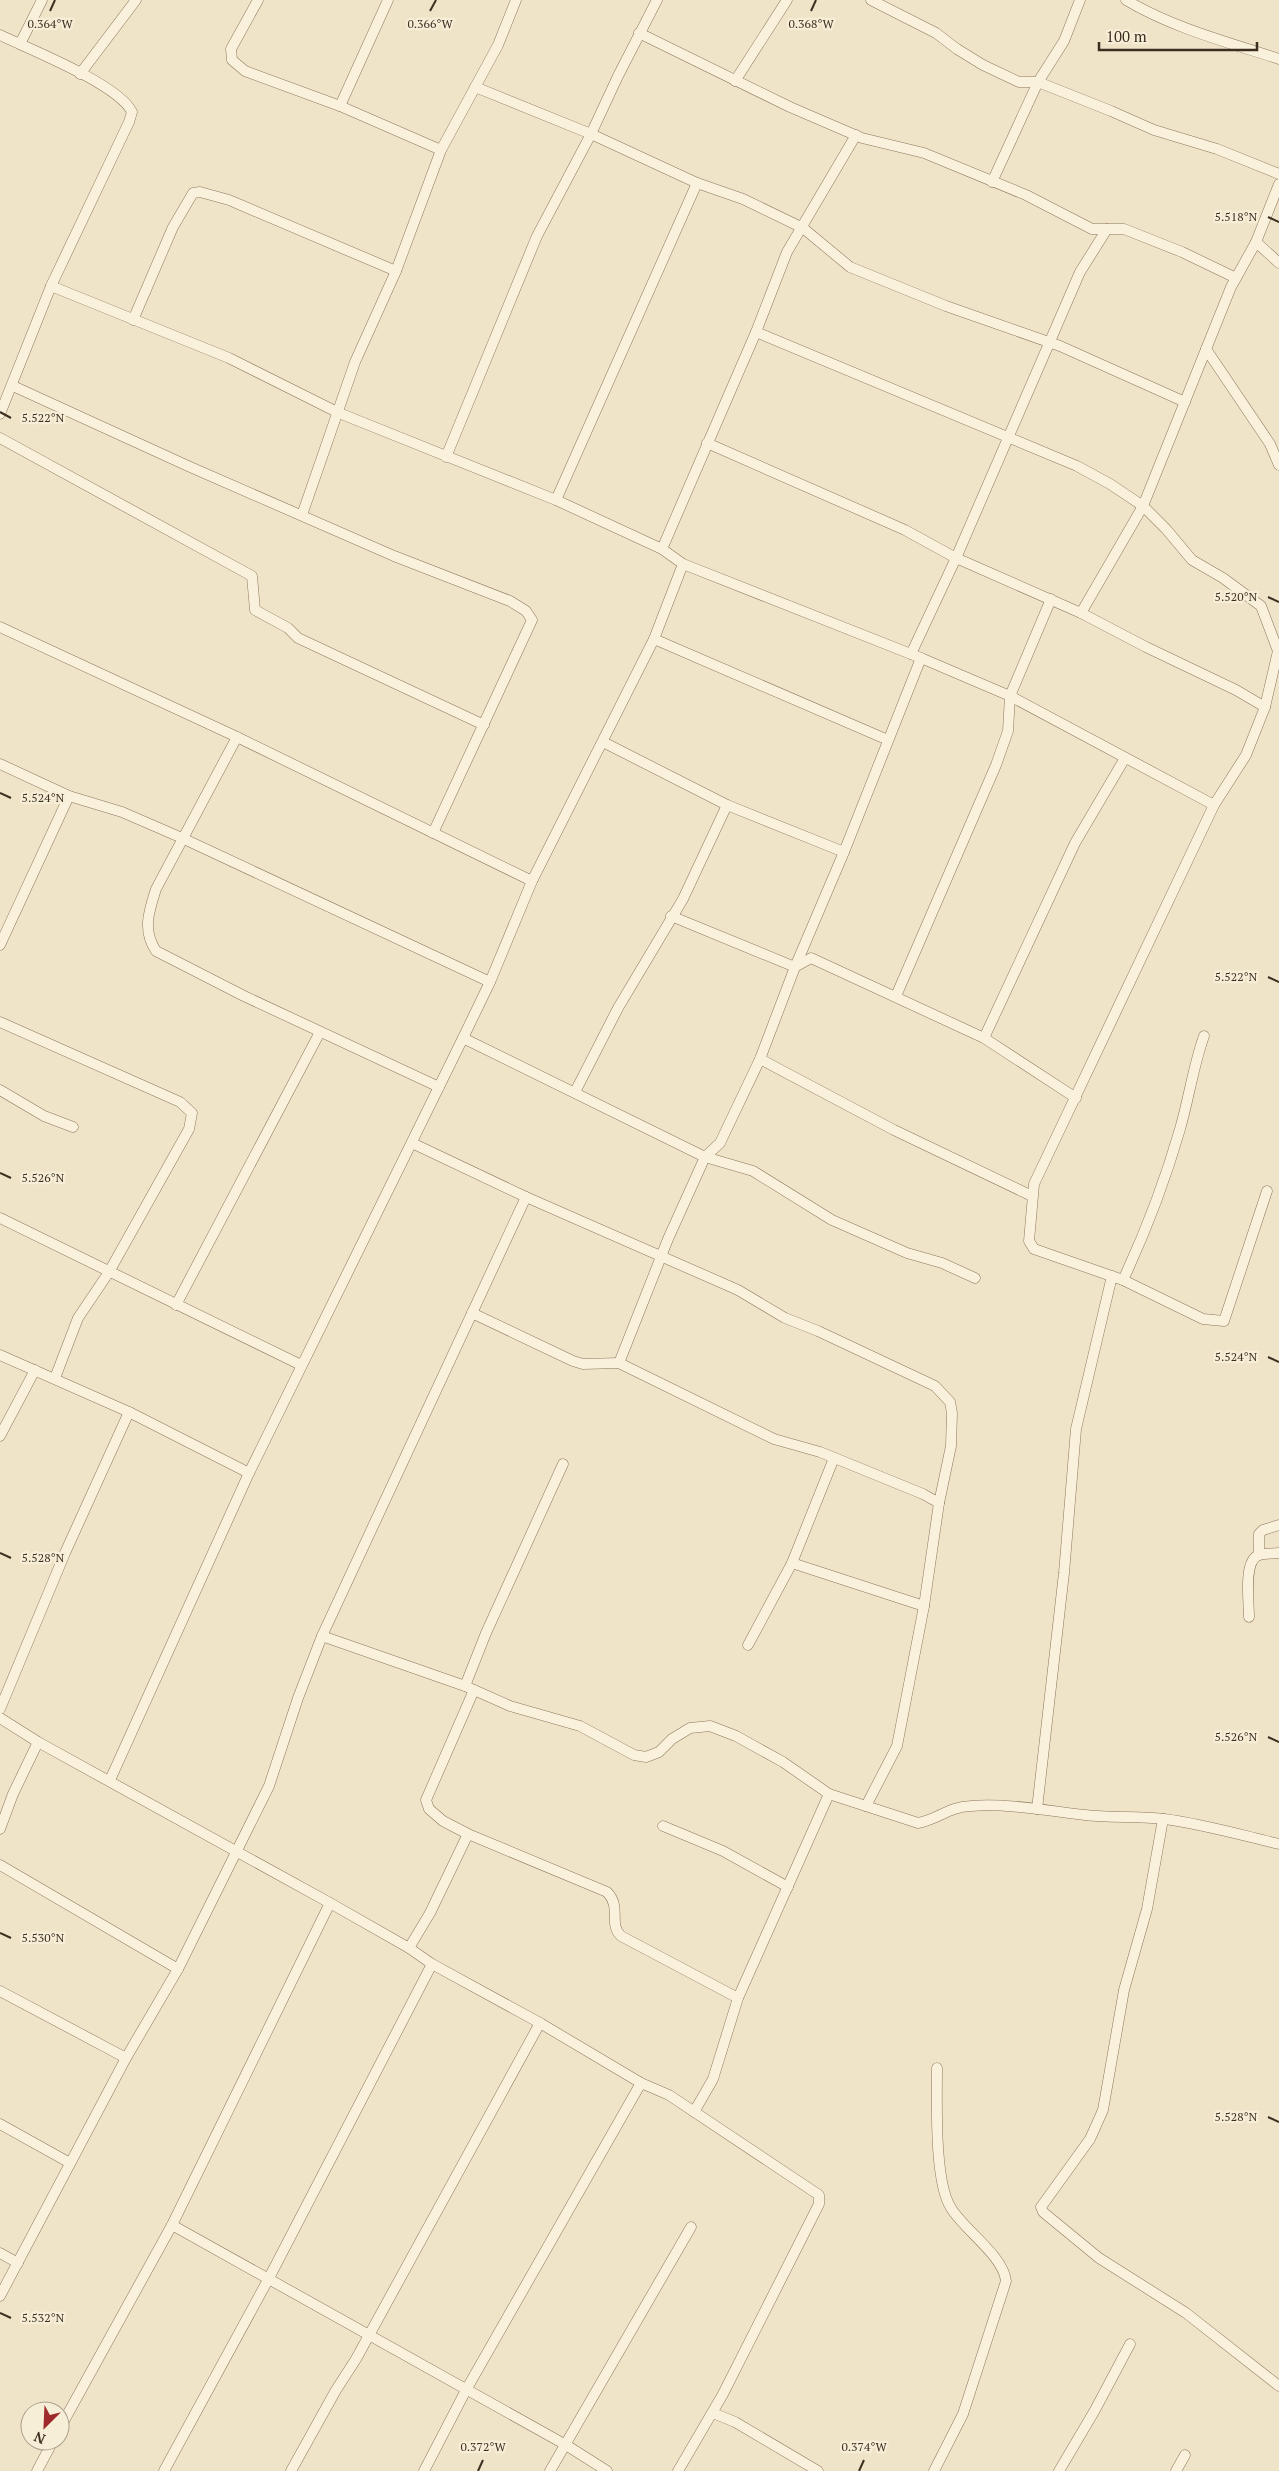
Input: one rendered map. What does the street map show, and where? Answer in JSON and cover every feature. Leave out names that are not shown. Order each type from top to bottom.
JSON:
[{"type":"street","points":[[20,44],[42,0]]},
{"type":"street","points":[[80,74],[136,0]]},
{"type":"street","points":[[258,0],[231,49],[232,60],[246,71],[340,106],[440,150]]},
{"type":"street","points":[[340,106],[388,0]]},
{"type":"street","points":[[302,515],[339,413],[355,362],[396,271],[440,150],[498,45],[516,0]]},
{"type":"street","points":[[446,457],[537,236],[592,134],[639,33],[657,0]]},
{"type":"street","points":[[735,81],[787,0]]},
{"type":"street","points":[[871,0],[936,33],[983,65],[1019,82],[1038,82],[1154,130],[1217,149],[1279,174]]},
{"type":"street","points":[[992,182],[1038,82],[1064,41],[1080,0]]},
{"type":"street","points":[[1126,0],[1149,14],[1174,24],[1279,59]]},
{"type":"street","points":[[639,33],[735,81],[856,135],[924,154],[992,182],[1092,228],[1124,229],[1174,249],[1236,278]]},
{"type":"street","points":[[0,35],[112,91],[128,103],[132,112],[129,122],[51,286],[13,386],[0,414]]},
{"type":"street","points":[[475,87],[592,134],[697,183],[743,199],[803,228],[850,267],[946,306],[1049,342],[1185,402]]},
{"type":"street","points":[[662,549],[756,332],[787,252],[803,228],[856,135]]},
{"type":"street","points":[[556,500],[697,183]]},
{"type":"street","points":[[1081,613],[1143,506],[1206,349],[1236,278],[1256,242],[1279,184]]},
{"type":"street","points":[[133,320],[174,227],[194,192],[229,200],[396,271]]},
{"type":"street","points":[[619,1363],[705,1157],[720,1143],[760,1059],[795,966],[844,852],[888,740],[916,656],[1007,436],[1080,272],[1107,229]]},
{"type":"street","points":[[1256,242],[1279,263]]},
{"type":"street","points":[[51,286],[229,358],[339,413],[556,500],[662,549],[683,564],[916,656],[1010,696],[1214,805]]},
{"type":"street","points":[[756,332],[1078,466],[1143,506],[1166,529],[1192,560],[1223,578],[1261,606],[1278,650],[1265,707],[1246,755],[1214,805],[1034,1184],[1029,1241],[1034,1249],[1123,1280],[1203,1319],[1224,1321],[1268,1191]]},
{"type":"street","points":[[1206,349],[1270,444],[1279,465]]},
{"type":"street","points":[[13,386],[188,466],[394,556],[510,601],[526,611],[532,620],[433,833]]},
{"type":"street","points":[[0,438],[252,576],[255,610],[288,628],[298,638],[484,724]]},
{"type":"street","points":[[707,443],[905,530],[956,558],[1081,613],[1146,647],[1236,690],[1265,707]]},
{"type":"street","points":[[110,1780],[301,1365],[490,982],[532,881],[654,639],[683,564]]},
{"type":"street","points":[[896,996],[996,765],[1008,731],[1010,696],[1050,599]]},
{"type":"street","points":[[0,627],[237,737],[532,881]]},
{"type":"street","points":[[654,639],[888,740]]},
{"type":"street","points":[[237,737],[156,889],[148,916],[149,941],[156,951],[320,1032],[439,1087]]},
{"type":"street","points":[[603,742],[727,805],[844,852]]},
{"type":"street","points":[[984,1038],[1075,843],[1125,758]]},
{"type":"street","points":[[0,764],[69,796],[122,812],[182,838],[490,982]]},
{"type":"street","points":[[0,945],[69,796]]},
{"type":"street","points":[[575,1092],[618,1008],[671,916],[683,899],[727,805]]},
{"type":"street","points":[[671,916],[795,966],[811,958],[896,996],[984,1038],[1076,1098]]},
{"type":"street","points":[[0,1022],[180,1102],[192,1113],[189,1129],[109,1272],[78,1318],[55,1378]]},
{"type":"street","points":[[176,1305],[320,1032]]},
{"type":"street","points":[[1123,1280],[1141,1242],[1180,1128],[1195,1060],[1204,1036]]},
{"type":"street","points":[[463,1038],[705,1157],[753,1171],[832,1220],[907,1253],[942,1263],[975,1278]]},
{"type":"street","points":[[760,1059],[894,1130],[1032,1196]]},
{"type":"street","points":[[0,1090],[44,1116],[73,1127]]},
{"type":"street","points":[[412,1143],[526,1197],[738,1290],[785,1318],[818,1331],[935,1386],[950,1402],[952,1413],[951,1446],[939,1503],[924,1606],[897,1746],[866,1806]]},
{"type":"street","points":[[0,2296],[126,2058],[178,1969],[269,1786],[298,1698],[322,1636],[526,1197]]},
{"type":"street","points":[[0,1218],[301,1365]]},
{"type":"street","points":[[1037,1809],[1064,1573],[1076,1429],[1112,1276]]},
{"type":"street","points":[[472,1313],[574,1361],[583,1364],[619,1363],[774,1439],[834,1458],[939,1503]]},
{"type":"street","points":[[0,1355],[129,1412],[250,1473]]},
{"type":"street","points":[[0,1436],[35,1370]]},
{"type":"street","points":[[0,1709],[65,1553],[129,1412]]},
{"type":"street","points":[[748,1645],[792,1563],[834,1458]]},
{"type":"street","points":[[563,1464],[486,1633],[470,1688],[426,1800],[429,1809],[443,1821],[468,1834],[607,1892],[616,1904],[615,1926],[622,1936],[738,1998]]},
{"type":"street","points":[[1259,1555],[1259,1534],[1263,1530],[1279,1525]]},
{"type":"street","points":[[1249,1617],[1248,1570],[1252,1560],[1259,1555],[1279,1554]]},
{"type":"street","points":[[792,1563],[924,1606]]},
{"type":"street","points":[[322,1636],[470,1688],[510,1706],[580,1726],[634,1755],[646,1757],[659,1752],[672,1739],[690,1728],[710,1726],[744,1740],[782,1762],[829,1794],[918,1823],[929,1821],[950,1809],[972,1806],[1037,1809],[1085,1815],[1163,1819],[1212,1828],[1279,1844]]},
{"type":"street","points":[[0,1718],[38,1742],[330,1903],[409,1948],[432,1964],[540,2023],[641,2083],[669,2095],[801,2181],[819,2195],[819,2204],[713,2413],[678,2471]]},
{"type":"street","points":[[0,1829],[13,1794],[38,1742]]},
{"type":"street","points":[[694,2112],[713,2079],[738,1998],[829,1794]]},
{"type":"street","points":[[1163,1819],[1147,1909],[1124,1990],[1104,2110],[1090,2139],[1041,2207],[1043,2212],[1099,2258],[1186,2312],[1279,2386]]},
{"type":"street","points":[[663,1826],[723,1850],[788,1887]]},
{"type":"street","points":[[409,1948],[430,1913],[468,1834]]},
{"type":"street","points":[[0,1865],[178,1969]]},
{"type":"street","points":[[70,2410],[172,2225],[330,1903]]},
{"type":"street","points":[[164,2471],[269,2278],[432,1964]]},
{"type":"street","points":[[0,1991],[126,2058]]},
{"type":"street","points":[[291,2471],[540,2023]]},
{"type":"street","points":[[934,2471],[962,2414],[1006,2281],[1005,2273],[1001,2266],[950,2208],[941,2176],[937,2068]]},
{"type":"street","points":[[424,2471],[466,2390],[641,2083]]},
{"type":"street","points":[[0,2124],[70,2163]]},
{"type":"street","points":[[172,2225],[566,2445],[607,2471]]},
{"type":"street","points":[[550,2471],[691,2227]]},
{"type":"street","points":[[0,2253],[18,2263]]},
{"type":"street","points":[[1059,2471],[1095,2410],[1130,2344]]},
{"type":"street","points":[[713,2413],[735,2422],[818,2471]]},
{"type":"street","points":[[37,2471],[48,2451]]},
{"type":"street","points":[[1176,2471],[1185,2455]]}]
